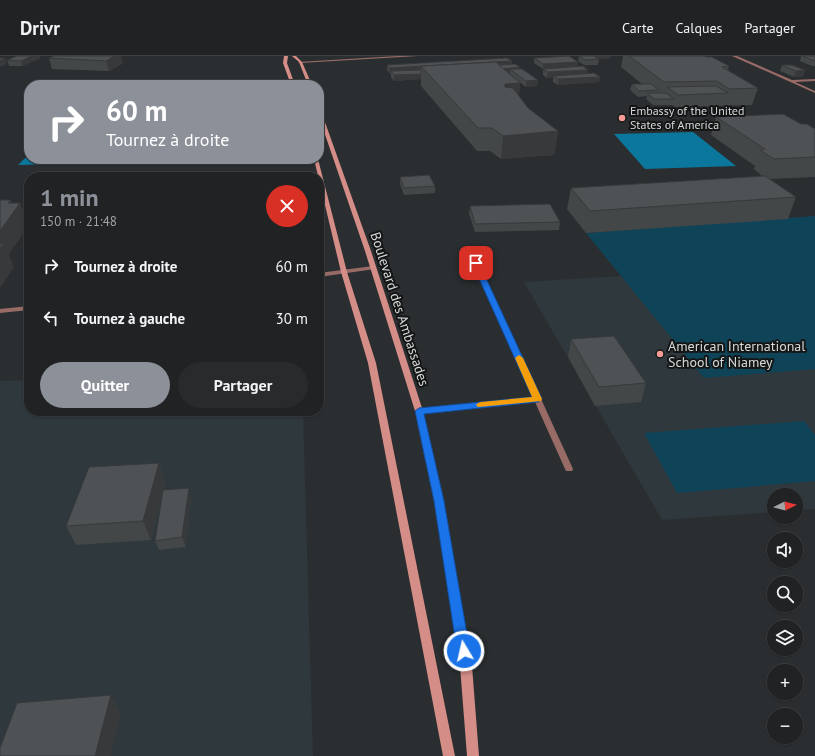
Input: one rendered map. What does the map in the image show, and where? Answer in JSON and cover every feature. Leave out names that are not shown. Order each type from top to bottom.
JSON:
[{"type":"main road","points":[[286,56],[285,63],[291,80]]},
{"type":"main road","points":[[294,56],[300,62],[308,80]]},
{"type":"main road","name":"Boulevard des Ambassades","points":[[324,126],[373,268],[419,411],[439,501],[466,666],[473,756]]},
{"type":"main road","points":[[324,191],[344,272],[372,364],[448,756]]},
{"type":"street","points":[[300,62],[416,56]]},
{"type":"street","points":[[734,56],[815,92]]},
{"type":"street","points":[[790,82],[815,80]]},
{"type":"street","points":[[476,263],[569,469]]},
{"type":"street","points":[[324,274],[373,268]]},
{"type":"street","points":[[0,311],[24,309]]},
{"type":"street","points":[[419,411],[538,399]]},
{"type":"shaded area","points":[[693,132],[736,166],[645,169],[614,134]]},
{"type":"shaded area","points":[[24,159],[24,164],[52,164],[18,165]]},
{"type":"shaded area","points":[[815,216],[815,509],[803,510],[803,488],[767,488],[767,512],[662,520],[524,282],[621,276],[586,233]]},
{"type":"shaded area","points":[[815,216],[815,369],[704,378],[586,233]]},
{"type":"shaded area","points":[[24,380],[24,416],[303,416],[313,756],[0,756],[0,381]]},
{"type":"shaded area","points":[[804,421],[815,435],[815,481],[677,493],[644,433]]},
{"type":"building","points":[[17,56],[32,56],[21,61],[7,60]]},
{"type":"building","points":[[54,56],[114,56],[106,61],[49,58]]},
{"type":"building","points":[[569,56],[578,62],[543,64],[534,58]]},
{"type":"building","points":[[579,56],[594,56],[599,59],[585,60]]},
{"type":"building","points":[[629,56],[712,57],[729,66],[722,67],[758,88],[729,89],[717,81],[664,82]]},
{"type":"building","points":[[803,56],[815,56],[815,61],[814,61]]},
{"type":"building","points":[[507,58],[512,61],[389,68],[387,65]]},
{"type":"building","points":[[496,62],[520,83],[505,84],[505,87],[513,88],[528,108],[558,131],[503,136],[492,128],[478,128],[421,66]]},
{"type":"building","points":[[515,64],[520,67],[503,69],[499,65]]},
{"type":"building","points":[[782,65],[791,65],[805,70],[796,71]]},
{"type":"building","points":[[583,66],[588,70],[548,72],[543,69]]},
{"type":"building","points":[[510,69],[522,69],[538,80],[526,81]]},
{"type":"building","points":[[421,70],[421,74],[394,75],[391,71]]},
{"type":"building","points":[[594,73],[600,77],[558,79],[553,76]]},
{"type":"building","points":[[632,84],[651,84],[659,90],[639,91]]},
{"type":"building","points":[[716,86],[728,93],[678,95],[667,87]]},
{"type":"building","points":[[647,93],[666,93],[674,99],[654,99]]},
{"type":"building","points":[[783,114],[801,124],[807,124],[815,129],[815,157],[774,159],[760,150],[765,149],[716,117]]},
{"type":"building","points":[[429,175],[435,186],[404,188],[400,177]]},
{"type":"building","points":[[765,176],[796,197],[590,211],[571,188]]},
{"type":"building","points":[[0,200],[11,200],[8,203],[20,203],[0,231]]},
{"type":"building","points":[[550,204],[560,222],[475,224],[470,206]]},
{"type":"building","points":[[614,336],[646,383],[599,387],[571,339]]},
{"type":"building","points":[[159,463],[143,521],[66,526],[89,467]]},
{"type":"building","points":[[189,488],[182,537],[155,541],[163,490]]},
{"type":"building","points":[[111,695],[95,756],[0,756],[0,748],[17,703]]},
{"type":"slow traffic","points":[[481,405],[538,399],[519,358]]},
{"type":"place","name":"Embassy of the United States of America","points":[[622,118]]},
{"type":"place","name":"American International School of Niamey","points":[[660,354]]},
{"type":"route","points":[[464,651],[439,501],[419,411],[538,399],[476,263]]}]
